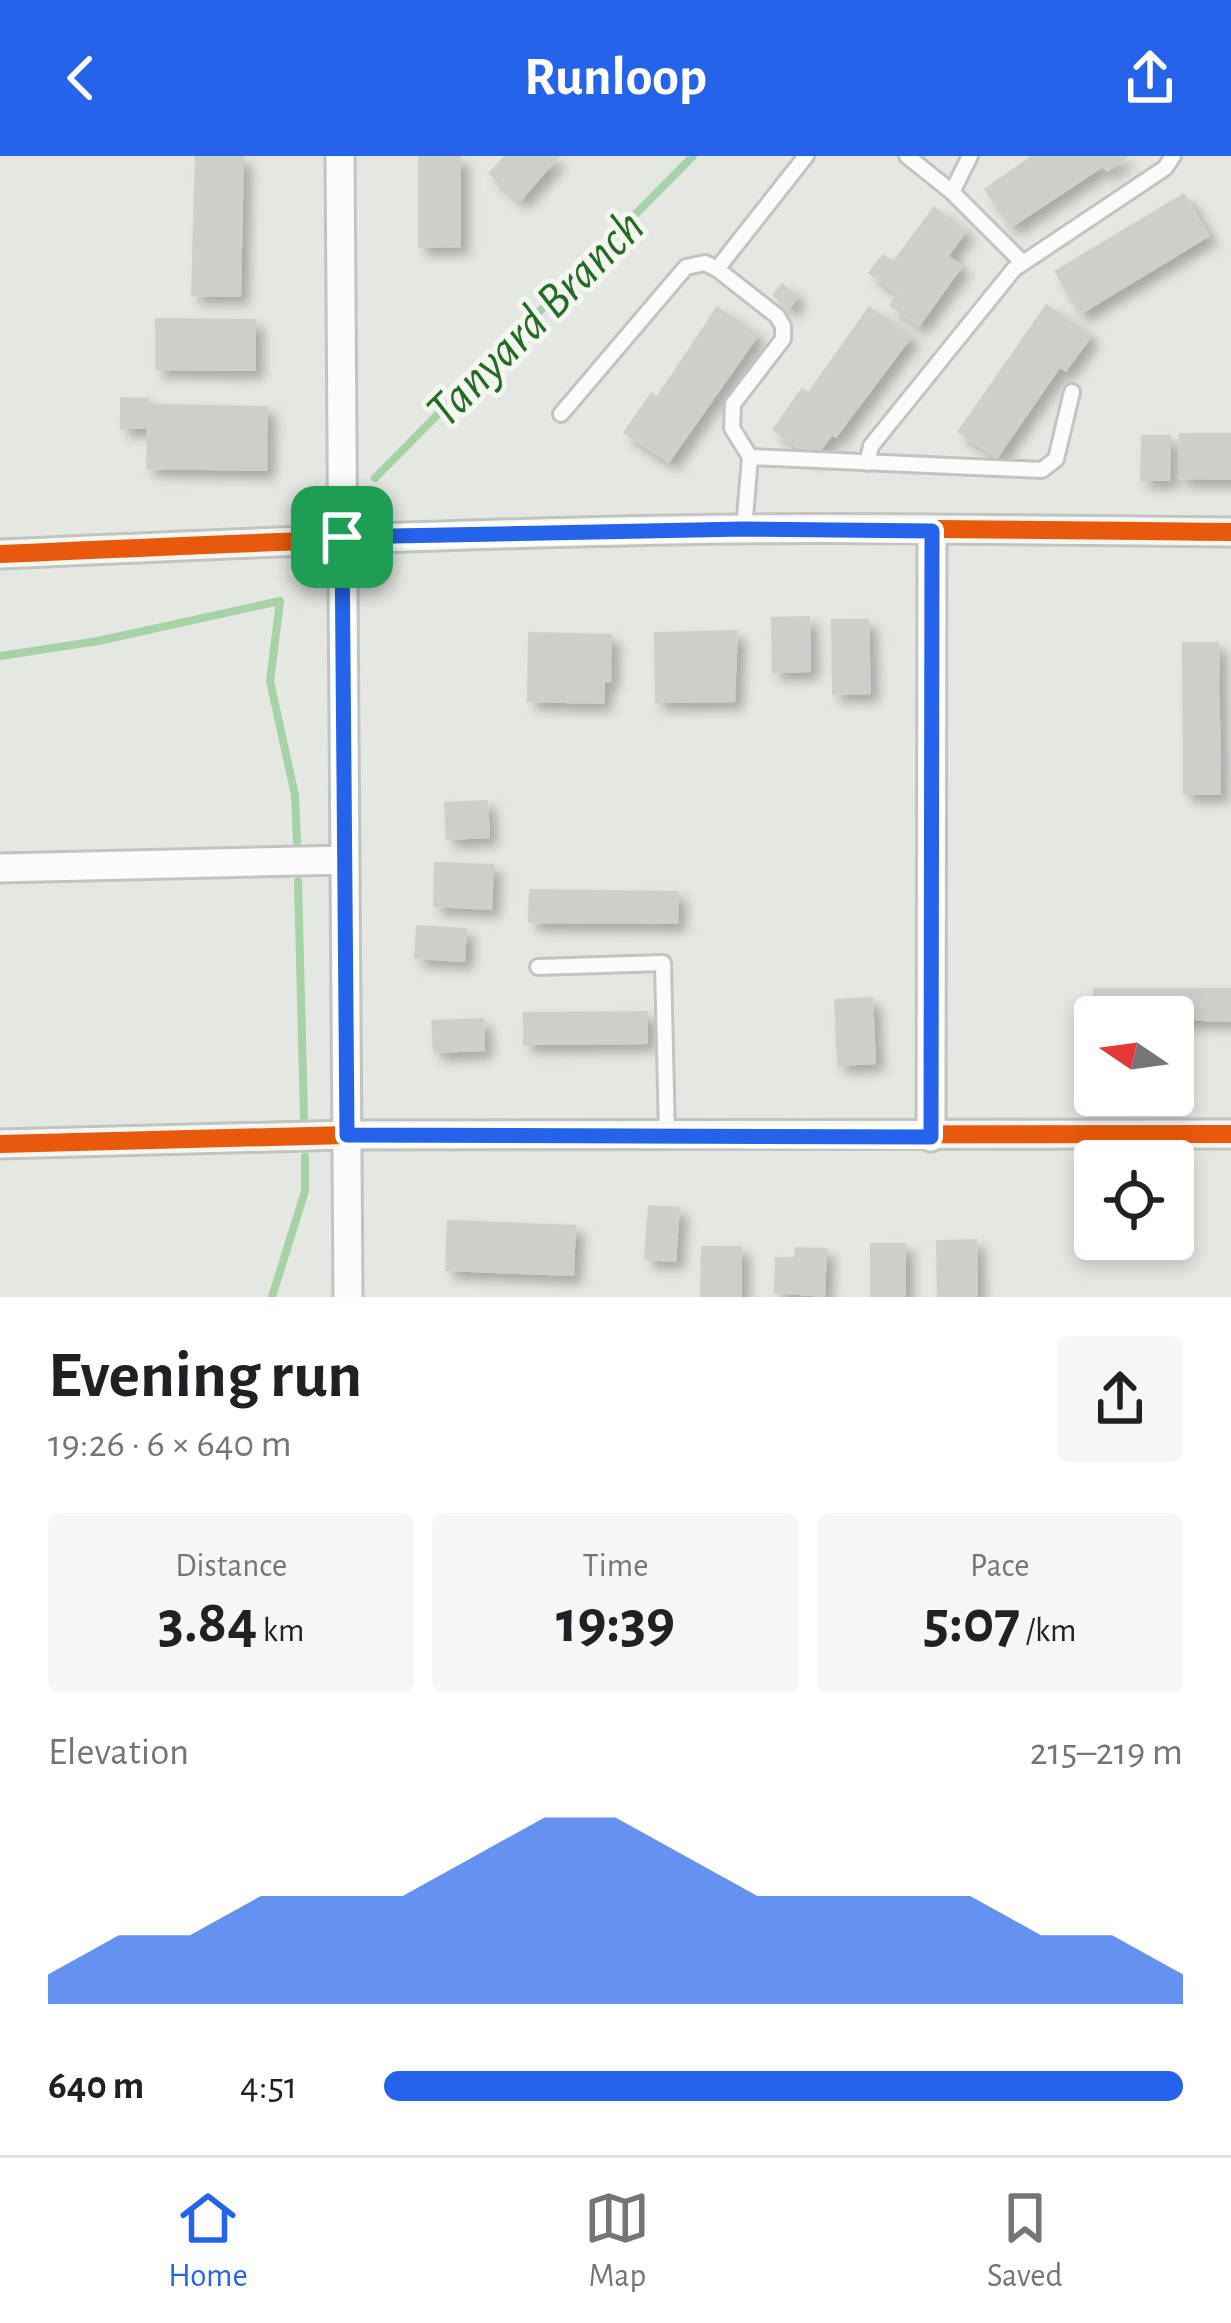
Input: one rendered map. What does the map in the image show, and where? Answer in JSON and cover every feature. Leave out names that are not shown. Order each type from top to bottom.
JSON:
[{"type":"street","points":[[340,156],[348,1297]]},
{"type":"street","points":[[0,554],[342,537],[744,529],[1231,532]]},
{"type":"street","points":[[931,1137],[932,531]]},
{"type":"street","points":[[0,868],[345,860]]},
{"type":"street","points":[[0,1144],[220,1142],[347,1135],[1231,1134]]},
{"type":"lane","points":[[717,269],[806,156]]},
{"type":"lane","points":[[907,156],[952,192],[1023,263]]},
{"type":"lane","points":[[952,192],[970,156]]},
{"type":"lane","points":[[867,463],[871,446],[1014,269],[1165,168],[1173,156]]},
{"type":"lane","points":[[561,415],[686,267],[705,263],[717,269],[777,316],[783,326],[783,339],[733,404],[732,428],[750,458],[744,529]]},
{"type":"lane","points":[[750,458],[1042,470],[1057,459],[1072,392]]},
{"type":"lane","points":[[538,967],[663,963],[667,1136]]},
{"type":"building","points":[[195,156],[244,156],[241,297],[191,296]]},
{"type":"building","points":[[418,156],[461,156],[461,247],[418,248]]},
{"type":"building","points":[[504,156],[560,156],[520,202],[488,174]]},
{"type":"building","points":[[1031,156],[1129,156],[1107,172],[1103,167],[1011,228],[984,189]]},
{"type":"building","points":[[1184,193],[1210,236],[1080,315],[1054,271]]},
{"type":"building","points":[[934,206],[967,231],[949,256],[963,266],[919,327],[889,305],[897,294],[868,273],[883,254],[893,261]]},
{"type":"building","points":[[782,283],[799,297],[789,310],[772,295]]},
{"type":"building","points":[[1046,304],[1092,336],[1066,372],[1060,368],[997,459],[957,432]]},
{"type":"building","points":[[717,306],[759,335],[669,463],[623,433],[651,392],[657,396]]},
{"type":"building","points":[[869,306],[912,337],[814,460],[772,430],[802,387],[808,392]]},
{"type":"building","points":[[155,318],[256,319],[256,371],[155,370]]},
{"type":"building","points":[[120,397],[149,398],[149,404],[268,406],[267,471],[146,469],[147,429],[120,429]]},
{"type":"building","points":[[1179,433],[1231,433],[1231,480],[1178,479]]},
{"type":"building","points":[[1141,435],[1171,435],[1170,481],[1140,481]]},
{"type":"building","points":[[810,616],[811,672],[772,673],[771,617]]},
{"type":"building","points":[[831,619],[869,619],[871,694],[832,695]]},
{"type":"building","points":[[738,630],[735,702],[655,703],[654,632]]},
{"type":"building","points":[[528,632],[612,634],[611,683],[605,682],[604,704],[527,702]]},
{"type":"building","points":[[1182,642],[1219,642],[1221,795],[1183,795]]},
{"type":"building","points":[[488,800],[490,838],[446,840],[444,802]]},
{"type":"building","points":[[434,862],[494,864],[492,910],[433,907]]},
{"type":"building","points":[[529,889],[679,891],[678,924],[528,923]]},
{"type":"building","points":[[416,925],[467,928],[465,962],[414,959]]},
{"type":"building","points":[[1093,988],[1231,988],[1231,1022],[1194,1021],[1194,996],[1093,996]]},
{"type":"building","points":[[873,997],[876,1064],[837,1066],[834,999]]},
{"type":"building","points":[[648,1011],[648,1044],[523,1045],[523,1012]]},
{"type":"building","points":[[484,1018],[485,1051],[433,1053],[431,1020]]},
{"type":"building","points":[[648,1205],[680,1207],[676,1262],[644,1260]]},
{"type":"building","points":[[447,1220],[576,1225],[574,1276],[445,1271]]},
{"type":"building","points":[[977,1239],[978,1297],[937,1297],[936,1240]]},
{"type":"building","points":[[870,1243],[906,1243],[906,1297],[870,1297]]},
{"type":"building","points":[[701,1246],[742,1246],[742,1297],[700,1297]]},
{"type":"building","points":[[795,1247],[827,1248],[825,1297],[774,1293],[775,1257],[794,1257]]},
{"type":"waterway","name":"Tanyard Branch","points":[[375,478],[693,156]]},
{"type":"waterway","name":"Tanyard Branch","points":[[0,656],[98,641],[280,601],[270,681],[295,795],[297,841]]},
{"type":"waterway","points":[[298,881],[304,1117]]},
{"type":"waterway","points":[[272,1297],[305,1191],[305,1157]]},
{"type":"cycle path","points":[[0,554],[646,530],[1231,532]]},
{"type":"cycle path","points":[[0,1144],[347,1135],[1231,1134]]},
{"type":"route","points":[[744,529],[932,531],[931,1137],[347,1135],[342,537],[744,529]]}]
